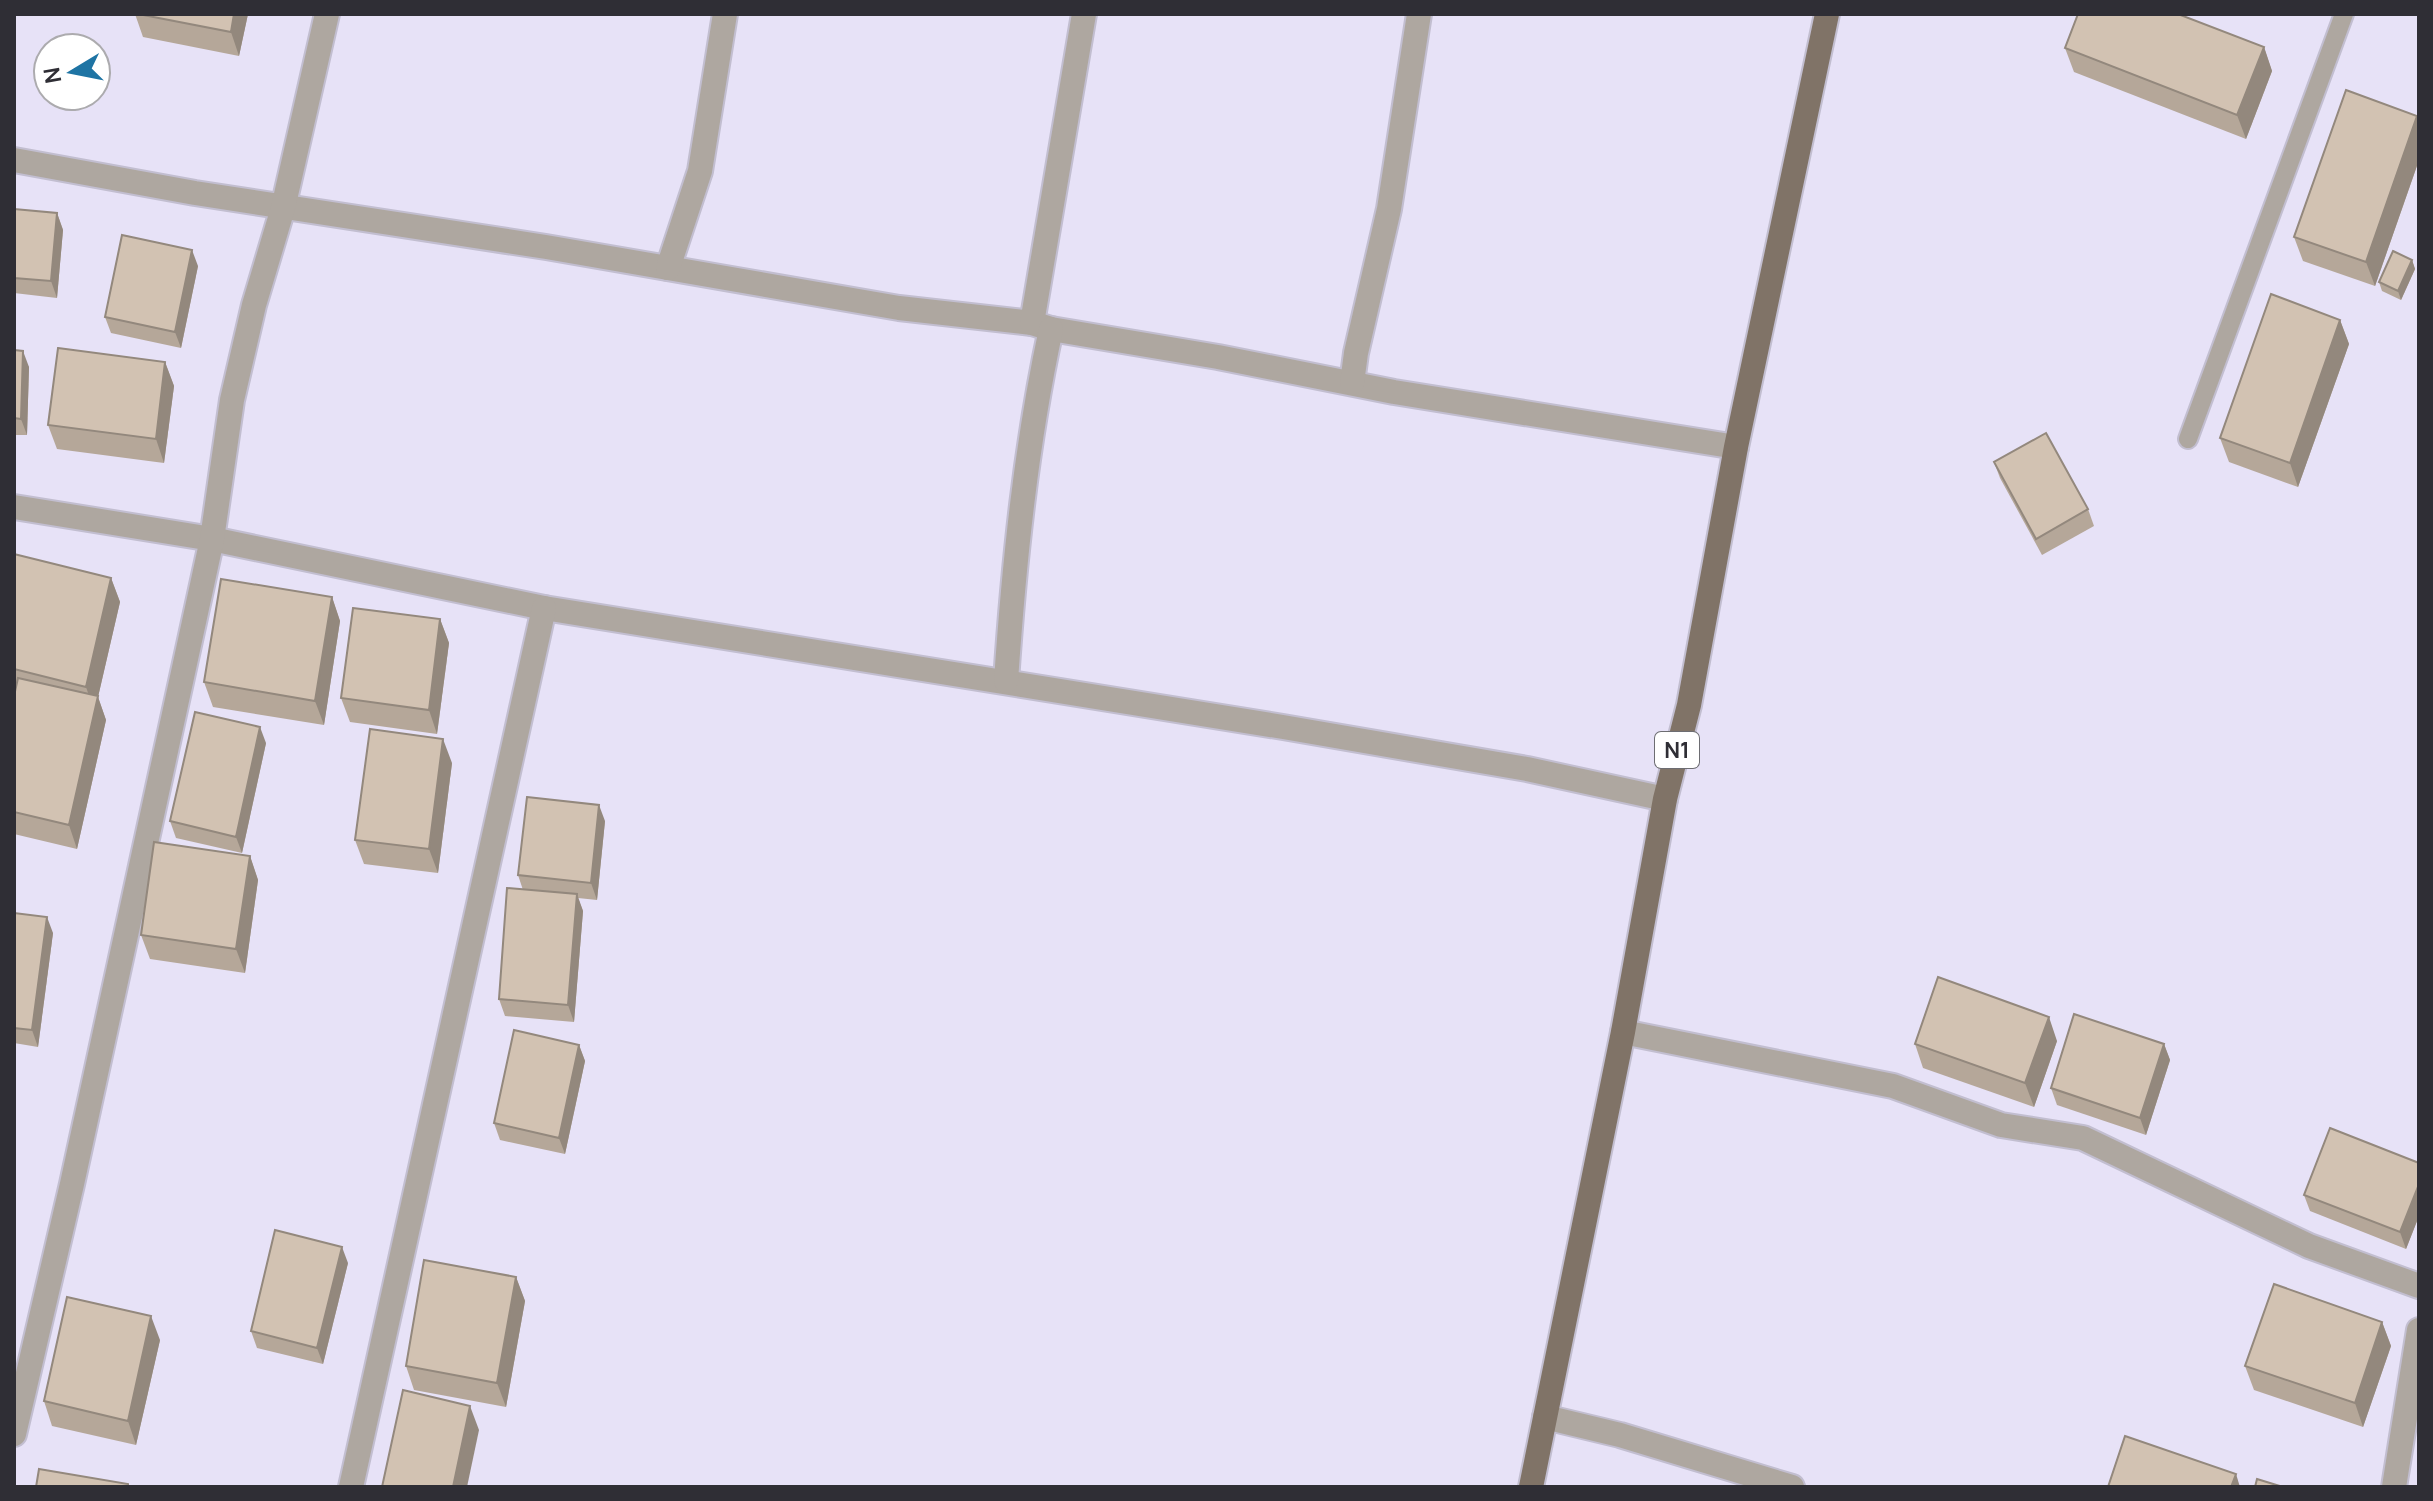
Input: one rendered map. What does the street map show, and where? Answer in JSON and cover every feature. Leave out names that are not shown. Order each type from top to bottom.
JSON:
[{"type":"main road","name":"N1","points":[[1531,1487],[1623,1032],[1665,799],[1689,705],[1736,447],[1827,14]]},
{"type":"street","points":[[14,1434],[72,1184],[212,539],[232,400],[254,305],[283,208],[327,14]]},
{"type":"street","points":[[668,268],[700,171],[725,14]]},
{"type":"street","points":[[1006,681],[1015,559],[1039,386],[1041,326],[1084,14]]},
{"type":"street","points":[[1352,383],[1389,209],[1419,14]]},
{"type":"street","points":[[14,160],[283,208],[668,268],[899,308],[1041,326],[1394,392],[1736,447]]},
{"type":"street","points":[[14,507],[212,539],[544,608],[831,656],[1006,681],[1527,769],[1665,799]]},
{"type":"street","points":[[351,1487],[544,608]]},
{"type":"street","points":[[1623,1032],[1893,1086],[2001,1125],[2083,1138],[2309,1246],[2419,1286]]},
{"type":"street","points":[[2394,1487],[2419,1330]]},
{"type":"street","points":[[1545,1417],[1620,1435],[1792,1487]]},
{"type":"lane","points":[[2188,439],[2344,14]]},
{"type":"building","points":[[138,14],[234,14],[231,32]]},
{"type":"building","points":[[2078,14],[2178,14],[2264,47],[2237,115],[2065,48]]},
{"type":"building","points":[[2346,90],[2417,116],[2366,262],[2294,237]]},
{"type":"building","points":[[14,209],[57,213],[51,281],[14,278]]},
{"type":"building","points":[[122,235],[192,250],[175,332],[105,317]]},
{"type":"building","points":[[2393,251],[2412,260],[2398,291],[2379,282]]},
{"type":"building","points":[[2271,294],[2340,320],[2290,463],[2220,438]]},
{"type":"building","points":[[58,348],[165,362],[156,439],[48,425]]},
{"type":"building","points":[[14,350],[23,351],[21,419],[14,418]]},
{"type":"building","points":[[2046,433],[2088,509],[2036,539],[1994,462]]},
{"type":"building","points":[[14,554],[111,578],[86,687],[14,669]]},
{"type":"building","points":[[221,579],[332,597],[315,701],[204,682]]},
{"type":"building","points":[[353,608],[440,619],[429,710],[341,698]]},
{"type":"building","points":[[18,678],[98,696],[69,825],[14,812],[14,696]]},
{"type":"building","points":[[195,712],[260,727],[236,837],[170,821]]},
{"type":"building","points":[[370,729],[443,739],[429,849],[355,840]]},
{"type":"building","points":[[527,797],[599,805],[591,883],[518,875]]},
{"type":"building","points":[[154,842],[250,856],[236,949],[141,935]]},
{"type":"building","points":[[507,888],[577,894],[568,1005],[499,999]]},
{"type":"building","points":[[14,913],[47,917],[32,1030],[14,1028]]},
{"type":"building","points":[[1938,977],[2049,1017],[2025,1083],[1915,1044]]},
{"type":"building","points":[[2074,1014],[2164,1044],[2140,1118],[2051,1088]]},
{"type":"building","points":[[514,1030],[579,1045],[559,1138],[494,1123]]},
{"type":"building","points":[[2330,1128],[2419,1163],[2419,1184],[2400,1232],[2304,1195]]},
{"type":"building","points":[[275,1230],[342,1247],[317,1348],[251,1331]]},
{"type":"building","points":[[424,1260],[516,1277],[497,1383],[406,1366]]},
{"type":"building","points":[[2274,1284],[2382,1322],[2355,1403],[2245,1366]]},
{"type":"building","points":[[67,1297],[151,1316],[128,1421],[44,1401]]},
{"type":"building","points":[[403,1390],[470,1406],[453,1487],[382,1487]]},
{"type":"building","points":[[2125,1436],[2236,1474],[2231,1487],[2108,1487]]},
{"type":"building","points":[[39,1469],[128,1484],[128,1487],[36,1487]]},
{"type":"building","points":[[2257,1479],[2283,1487],[2255,1487]]}]
